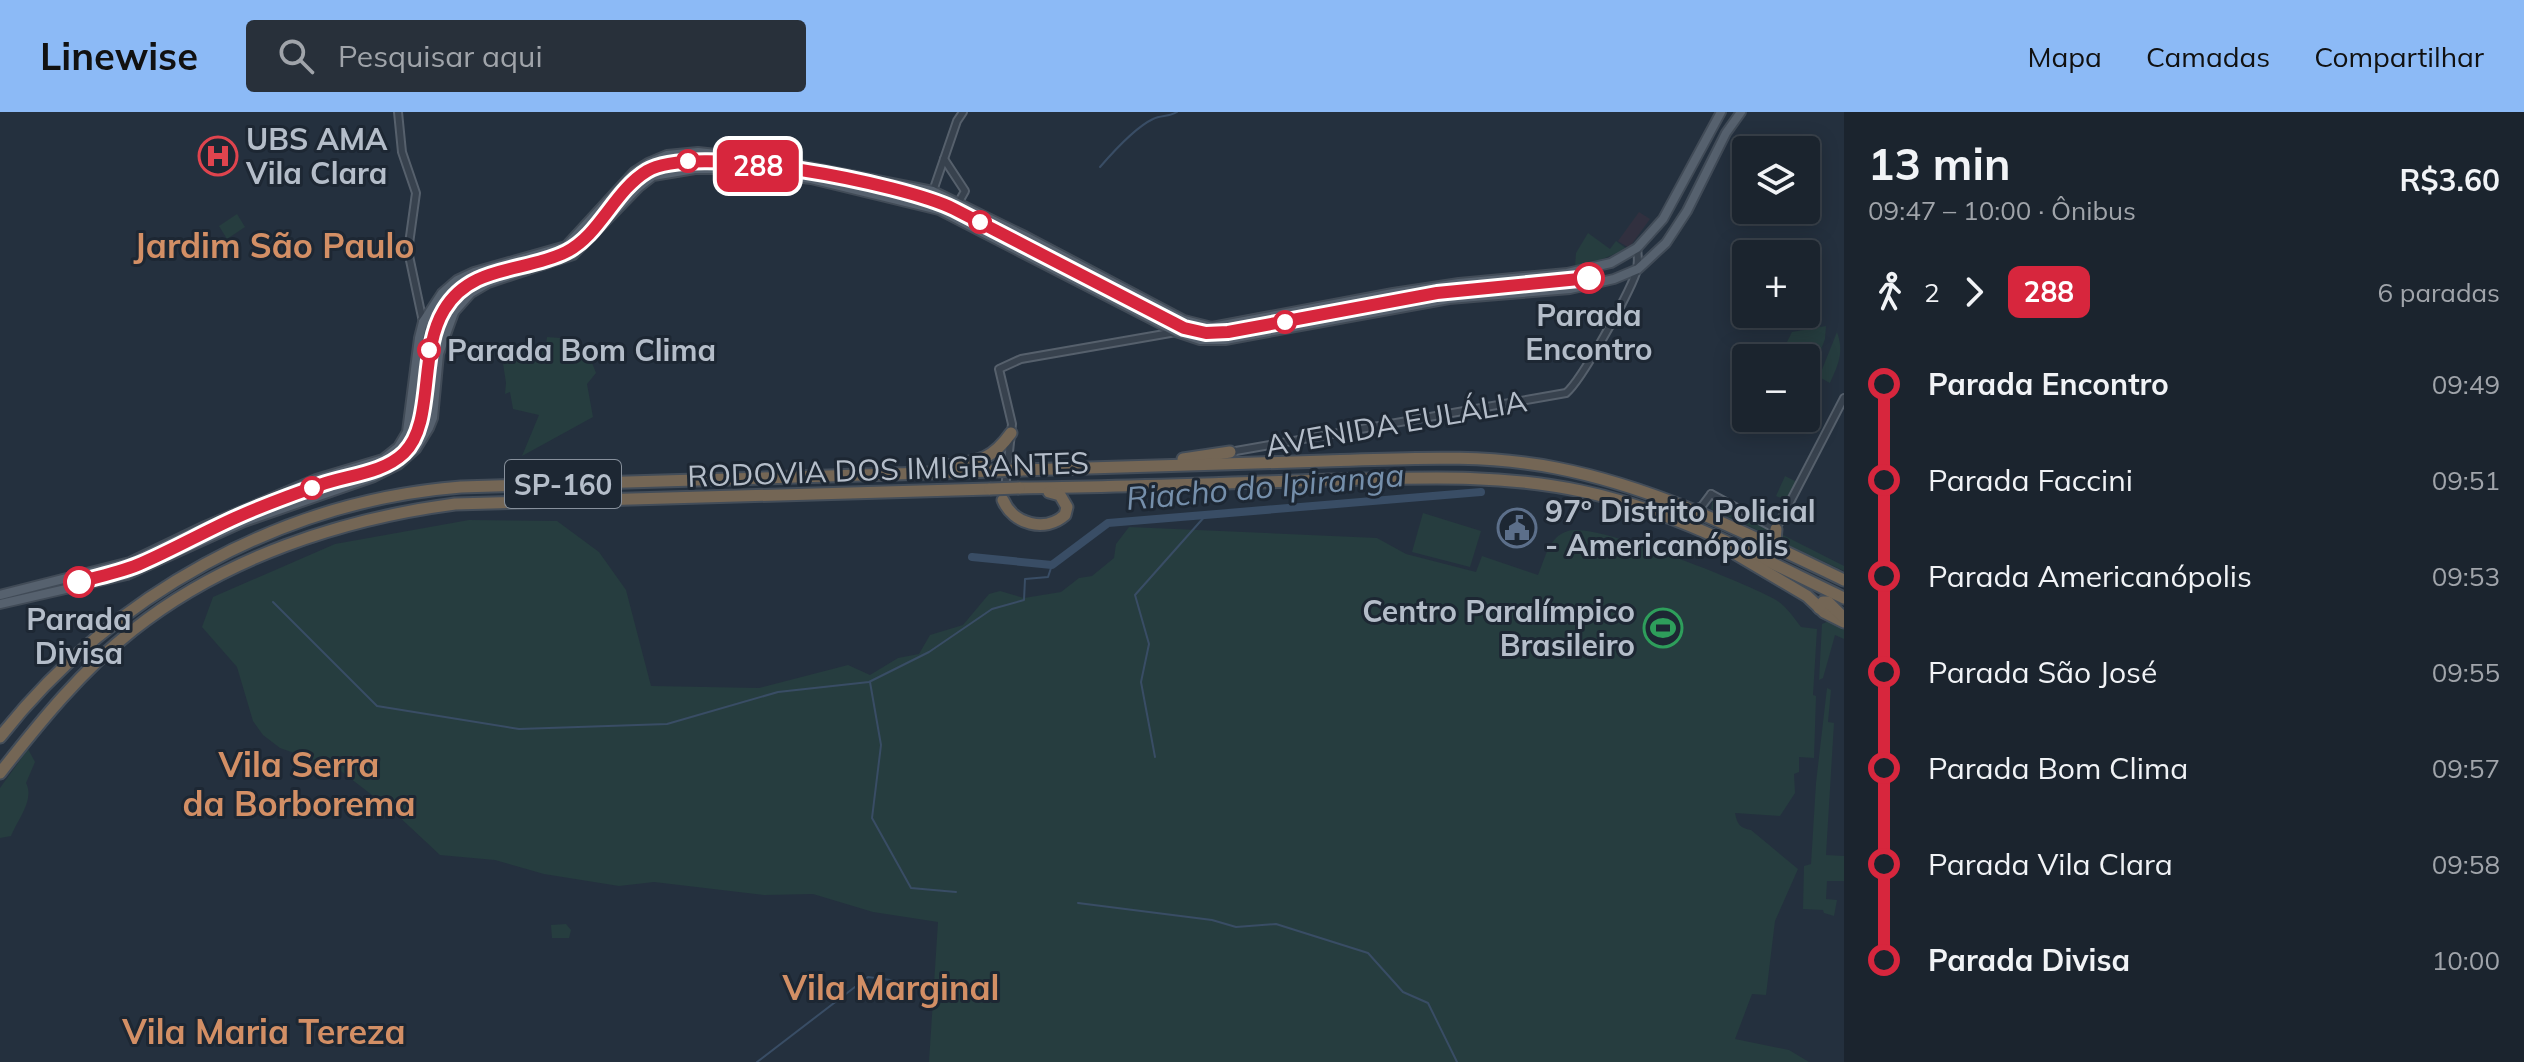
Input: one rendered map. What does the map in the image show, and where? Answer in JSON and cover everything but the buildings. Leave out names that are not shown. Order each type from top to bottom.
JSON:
[{"type":"highway","points":[[922,473],[937,467],[986,458],[1002,447],[1011,433]]},
{"type":"highway","points":[[1140,466],[1230,452]]},
{"type":"highway","name":"RODOVIA DOS IMIGRANTES","points":[[0,737],[73,659],[155,593],[192,570],[238,547],[314,517],[363,503],[437,489],[1140,466],[1487,459],[1543,466],[1645,490],[1695,509],[1844,580]]},
{"type":"highway","name":"RODOVIA DOS IMIGRANTES","points":[[0,773],[33,730],[83,676],[154,614],[221,575],[302,539],[409,510],[455,504],[1480,477],[1584,492],[1644,509],[1844,598]]},
{"type":"highway","points":[[1003,500],[1011,515],[1019,520],[1055,522],[1065,515],[1066,502],[1060,495],[1041,488]]},
{"type":"highway","points":[[1694,529],[1807,596],[1819,608],[1823,602],[1828,602],[1844,620]]},
{"type":"highway","points":[[1776,529],[1775,541],[1781,552]]},
{"type":"main road","points":[[0,595],[115,566],[316,479],[377,462],[391,454],[410,423],[417,348],[423,322],[436,301],[457,280],[474,272],[566,246],[634,172],[667,155],[698,152],[794,163],[933,191],[1184,320],[1212,327],[1320,305],[1459,283],[1584,270],[1611,263],[1637,248],[1663,219],[1721,112]]},
{"type":"main road","points":[[455,311],[471,293],[488,283],[564,260],[591,239],[639,187],[656,175],[679,170],[730,169],[811,179],[906,200],[951,216],[1176,332],[1200,340],[1234,339],[1449,299],[1581,288],[1638,269],[1656,254],[1675,231],[1726,133],[1741,112]]},
{"type":"main road","points":[[906,200],[926,201],[933,191]]},
{"type":"main road","points":[[0,604],[127,575],[244,522],[398,465],[423,440],[433,418],[439,352],[459,302],[479,282],[474,272]]},
{"type":"main road","points":[[423,322],[436,326],[449,323]]},
{"type":"street","points":[[398,112],[402,152],[416,193],[407,245],[423,322]]},
{"type":"street","points":[[933,191],[957,121],[963,112]]},
{"type":"street","points":[[944,159],[965,191],[951,216]]},
{"type":"street","points":[[941,170],[952,170]]},
{"type":"street","points":[[1637,248],[1638,269]]},
{"type":"street","name":"AVENIDA EULÁLIA","points":[[1230,452],[1561,395],[1569,391],[1586,366],[1638,269]]},
{"type":"street","points":[[418,300],[425,305],[436,301]]},
{"type":"street","points":[[1003,500],[1011,416],[999,369],[1021,359],[1176,332]]},
{"type":"street","points":[[1711,494],[1776,529],[1844,398]]},
{"type":"street","points":[[1695,509],[1702,506],[1711,494]]},
{"type":"street","points":[[1709,516],[1711,494]]},
{"type":"shaded area","points":[[1639,212],[1650,219],[1629,248],[1618,241]]},
{"type":"green space","points":[[237,214],[245,227],[227,239],[219,226]]},
{"type":"green space","points":[[1588,233],[1610,249],[1616,241],[1627,249],[1575,266],[1576,253]]},
{"type":"green space","points":[[1826,326],[1820,352],[1820,344],[1786,344],[1792,332]]},
{"type":"green space","points":[[1837,332],[1840,358],[1830,383],[1820,374]]},
{"type":"green space","points":[[547,337],[573,339],[589,355],[596,373],[587,384],[593,417],[522,456],[539,415],[513,409],[510,392],[505,394],[502,357],[534,356],[545,350]]},
{"type":"green space","points":[[1785,476],[1797,482],[1788,501],[1776,496]]},
{"type":"green space","points":[[1713,498],[1772,530],[1770,536],[1711,509]]},
{"type":"green space","points":[[1423,513],[1481,531],[1470,567],[1412,552]]},
{"type":"green space","points":[[469,520],[557,521],[599,552],[626,590],[651,686],[759,688],[848,665],[870,675],[898,658],[919,654],[930,635],[963,625],[989,594],[1000,591],[1024,598],[1061,592],[1079,578],[1092,576],[1114,558],[1116,544],[1129,527],[1377,538],[1406,554],[1476,572],[1482,556],[1538,575],[1556,538],[1568,531],[1583,531],[1638,544],[1704,568],[1776,600],[1801,627],[1817,629],[1813,695],[1816,696],[1814,758],[1799,757],[1799,772],[1794,774],[1795,793],[1780,816],[1735,813],[1740,825],[1751,830],[1798,869],[1775,921],[1766,995],[1752,994],[1735,1039],[1789,1050],[1809,1062],[929,1062],[938,922],[873,912],[813,894],[764,895],[654,882],[619,886],[544,874],[495,860],[440,855],[394,812],[337,768],[280,748],[263,735],[253,721],[237,667],[202,627],[213,597],[335,544]]},
{"type":"green space","points":[[1781,534],[1844,566],[1844,571],[1779,541]]},
{"type":"green space","points":[[1829,621],[1844,626],[1844,639],[1835,635],[1823,678],[1819,680],[1822,624]]},
{"type":"green space","points":[[1827,688],[1831,690],[1828,722],[1834,723],[1826,855],[1844,856],[1844,881],[1827,881],[1826,899],[1837,900],[1834,916],[1823,910],[1803,909],[1804,866],[1811,864]]},
{"type":"green space","points":[[28,749],[35,762],[26,783],[27,803],[11,836],[0,838],[0,788]]},
{"type":"green space","points":[[566,924],[571,930],[569,938],[552,938],[551,925]]},
{"type":"waterway","points":[[1100,167],[1146,123],[1177,112]]},
{"type":"waterway","name":"Riacho do Ipiranga","points":[[972,557],[1052,565],[1108,523],[1481,492]]},
{"type":"waterway","points":[[1155,757],[1141,682],[1149,644],[1135,595],[1206,515]]},
{"type":"waterway","points":[[273,602],[377,706],[519,729],[667,724],[778,692],[869,682],[929,652],[992,609],[1024,600],[1025,579],[1048,577],[1052,565]]},
{"type":"waterway","points":[[870,682],[881,745],[872,818],[911,888],[956,892]]},
{"type":"waterway","points":[[1078,903],[1212,920],[1236,927],[1276,924],[1368,953],[1403,992],[1428,1003],[1457,1062]]},
{"type":"waterway","points":[[757,1062],[868,977],[936,986]]},
{"type":"bus line","name":"288","points":[[79,582],[135,566],[239,516],[397,459],[418,431],[431,340],[444,310],[457,293],[483,276],[572,249],[637,178],[668,163],[707,161],[774,167],[921,195],[1184,328],[1206,333],[1228,332],[1437,293],[1589,278]]},
{"type":"place","name":"UBS AMA Vila Clara","points":[[218,156]]},
{"type":"place","name":"Parada Encontro","points":[[1589,278]]},
{"type":"place","name":"Parada Bom Clima","points":[[429,350]]},
{"type":"place","name":"97º Distrito Policial - Americanópolis","points":[[1517,528]]},
{"type":"place","name":"Parada Divisa","points":[[79,582]]},
{"type":"place","name":"Centro Paralímpico Brasileiro","points":[[1663,628]]},
{"type":"district","name":"Jardim São Paulo","points":[[274,245]]},
{"type":"district","name":"Vila Serra da Borborema","points":[[299,784]]},
{"type":"district","name":"Vila Marginal","points":[[891,987]]},
{"type":"district","name":"Vila Maria Tereza","points":[[264,1031]]}]
